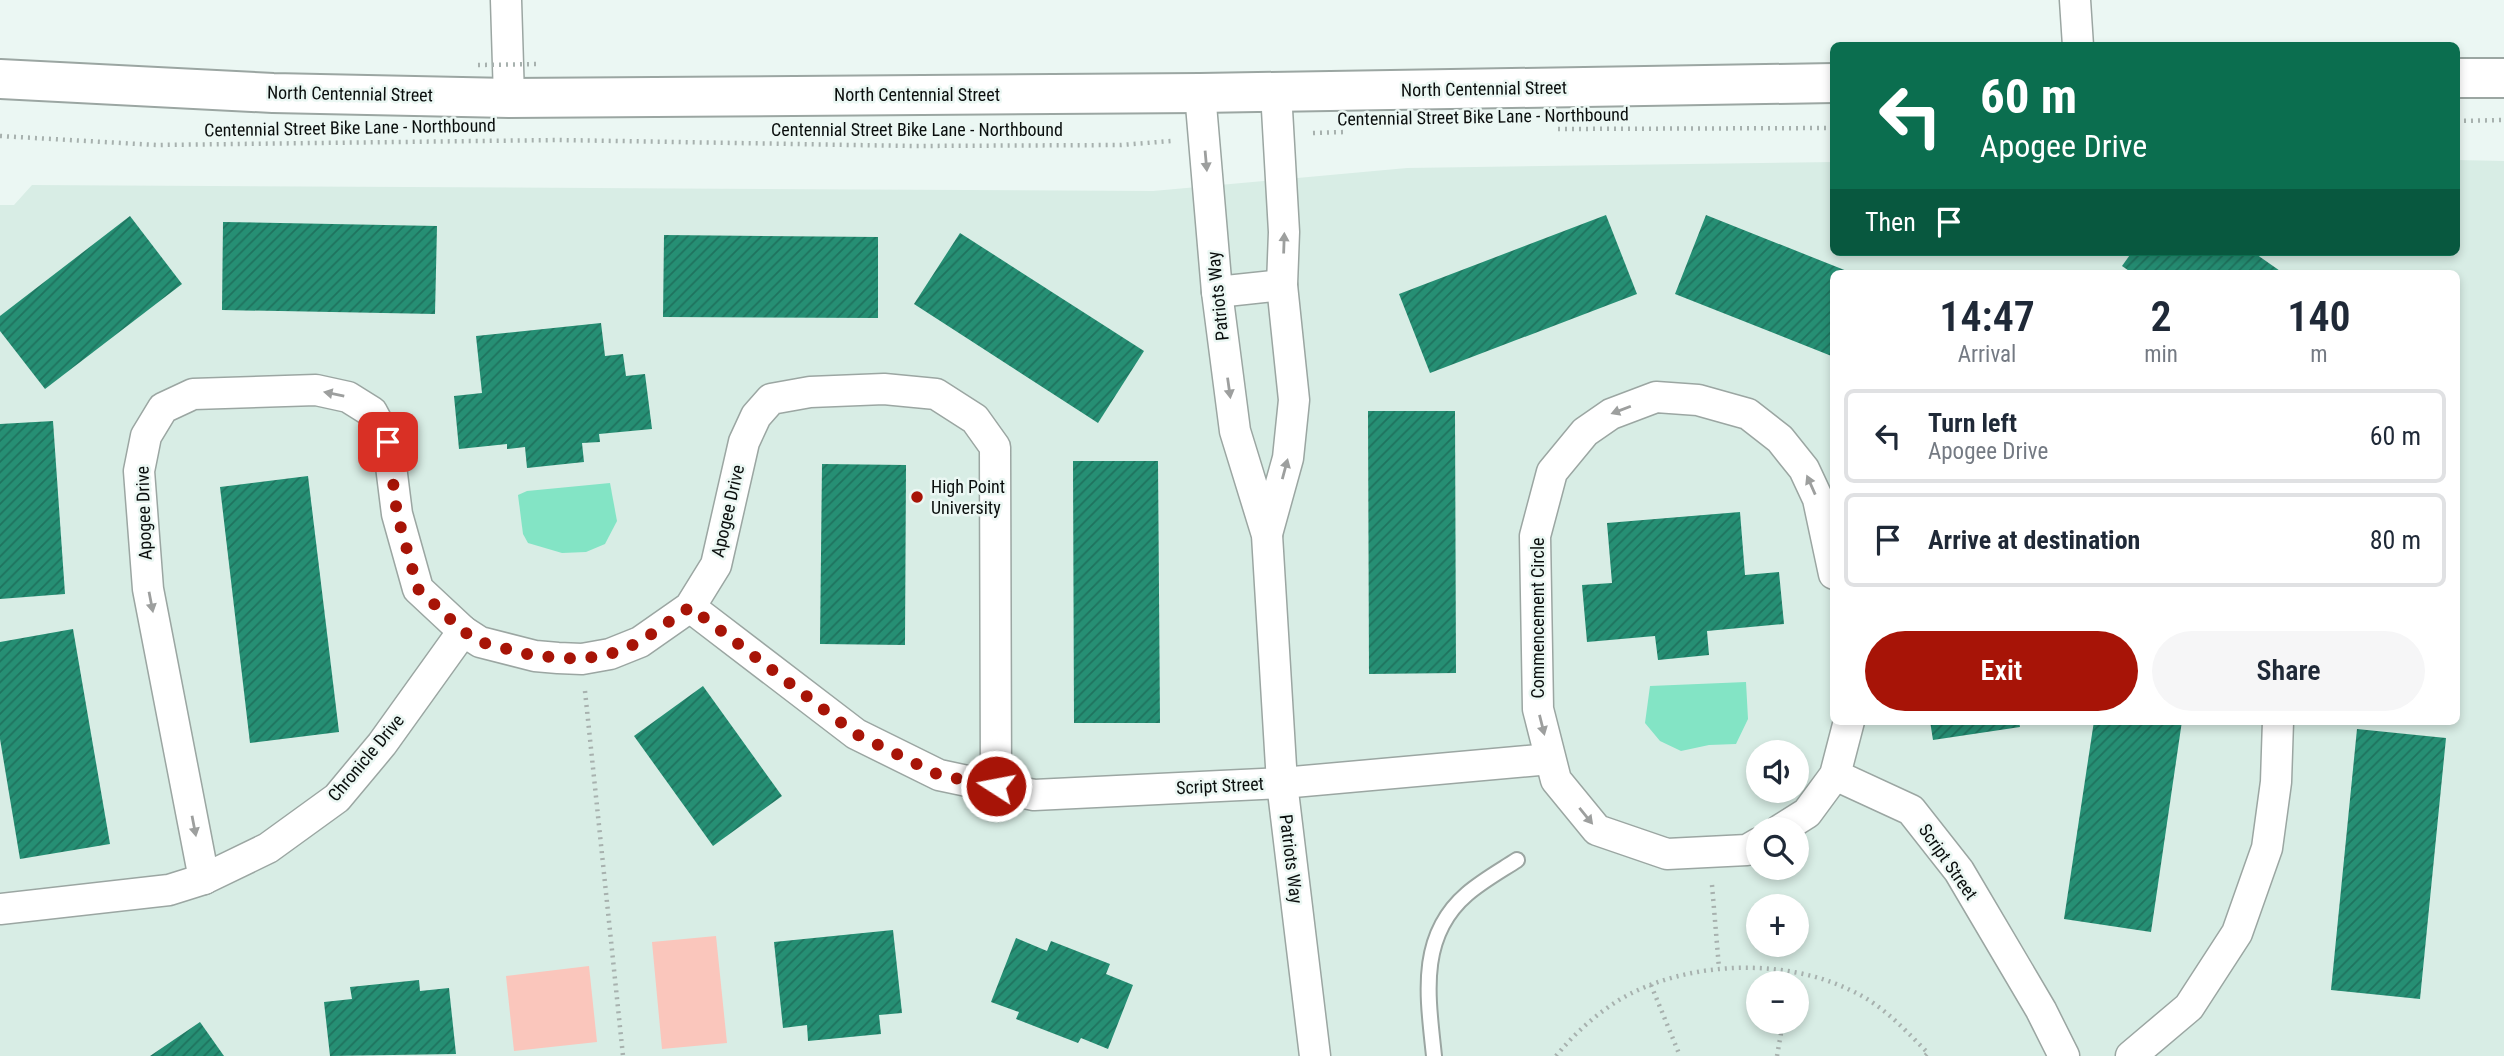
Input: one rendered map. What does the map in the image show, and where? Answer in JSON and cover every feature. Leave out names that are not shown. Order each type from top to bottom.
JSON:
[{"type":"main road","points":[[2460,78],[2504,78]]},
{"type":"main road","name":"North Centennial Street","points":[[0,79],[273,93],[509,98],[1200,93],[1830,83]]},
{"type":"street","points":[[506,0],[509,98]]},
{"type":"street","points":[[2075,0],[2078,42]]},
{"type":"street","name":"Patriots Way","points":[[1267,535],[1288,458],[1294,400],[1282,285],[1284,232],[1276,92]]},
{"type":"street","name":"Patriots Way","points":[[1200,93],[1217,292],[1235,431],[1267,535],[1282,783],[1315,1056]]},
{"type":"street","points":[[1217,292],[1282,285]]},
{"type":"street","name":"Apogee Drive","points":[[204,880],[148,589],[139,471],[146,436],[163,408],[193,394],[316,390],[348,397],[372,412],[388,442],[397,514],[418,589],[463,631],[480,642],[535,656],[582,659],[610,654],[640,642],[690,607],[716,565],[744,442],[756,416],[771,399],[810,392],[884,389],[936,394],[975,419],[995,447],[996,786]]},
{"type":"street","name":"Commencement Circle","points":[[1550,759],[1538,709],[1535,536],[1552,472],[1585,432],[1611,414],[1657,397],[1698,400],[1748,414],[1780,439],[1804,469],[1818,499],[1830,555]]},
{"type":"street","name":"Script Street","points":[[690,607],[856,734],[939,775],[1034,795],[1282,783],[1550,759]]},
{"type":"street","name":"Chronicle Drive","points":[[0,909],[169,890],[204,880],[268,848],[337,798],[382,744],[463,631]]},
{"type":"street","points":[[1801,817],[1807,813],[1835,775],[1848,725]]},
{"type":"street","points":[[2131,1056],[2189,1007],[2237,933],[2267,848],[2276,782],[2278,725]]},
{"type":"street","points":[[1550,759],[1556,780],[1597,830],[1667,854],[1746,850]]},
{"type":"street","name":"Script Street","points":[[1835,775],[1911,810],[1959,871],[2041,1010],[2064,1056]]},
{"type":"lane","points":[[1434,1056],[1429,1003],[1429,957],[1444,921],[1466,894],[1517,860]]},
{"type":"path","points":[[478,65],[540,64]]},
{"type":"path","points":[[2460,121],[2504,120]]},
{"type":"path","name":"Centennial Street Bike Lane - Northbound","points":[[1555,129],[1830,128]]},
{"type":"path","name":"Centennial Street Bike Lane - Northbound","points":[[1278,134],[1347,132]]},
{"type":"path","name":"Centennial Street Bike Lane - Northbound","points":[[0,136],[156,145],[559,140],[913,146],[1107,145],[1204,139]]},
{"type":"path","points":[[582,659],[623,1056]]},
{"type":"path","points":[[1710,852],[1719,968]]},
{"type":"path","points":[[1556,1056],[1578,1030],[1619,1000],[1651,985],[1719,968],[1784,971]]},
{"type":"path","points":[[1809,977],[1850,989],[1892,1016],[1928,1053],[1925,1056]]},
{"type":"path","points":[[1651,985],[1680,1056]]},
{"type":"path","points":[[1777,1056],[1781,1034]]},
{"type":"shaded area","name":"High Point University","points":[[2460,160],[2504,161],[2504,1056],[0,1056],[0,205],[14,205],[32,185],[1153,191],[1407,168],[1830,162],[1830,256],[2460,256]]},
{"type":"shaded area","points":[[610,483],[617,521],[605,544],[586,552],[562,553],[528,543],[523,534],[518,495],[527,491]]},
{"type":"shaded area","points":[[1746,682],[1748,719],[1736,744],[1709,745],[1681,751],[1660,741],[1645,723],[1650,686]]},
{"type":"shaded area","points":[[716,936],[727,1043],[662,1049],[652,942]]},
{"type":"shaded area","points":[[589,966],[597,1042],[514,1051],[506,976]]},
{"type":"building","points":[[1606,215],[1637,294],[1430,373],[1399,294]]},
{"type":"building","points":[[1706,215],[1844,270],[1830,270],[1830,355],[1675,294]]},
{"type":"building","points":[[130,216],[182,284],[45,389],[0,331],[0,316]]},
{"type":"building","points":[[223,222],[437,226],[435,314],[222,310]]},
{"type":"building","points":[[960,233],[1144,351],[1098,423],[914,304]]},
{"type":"building","points":[[664,235],[878,237],[878,318],[663,317]]},
{"type":"building","points":[[2129,256],[2259,256],[2279,270],[2128,270],[2122,266]]},
{"type":"building","points":[[601,323],[605,356],[623,354],[626,376],[645,374],[652,429],[599,434],[600,442],[582,443],[584,462],[527,468],[525,447],[507,449],[507,444],[459,449],[454,396],[482,393],[476,336]]},
{"type":"building","points":[[1368,411],[1455,411],[1456,673],[1369,674]]},
{"type":"building","points":[[53,421],[65,594],[0,599],[0,424]]},
{"type":"building","points":[[1073,461],[1158,461],[1160,723],[1074,723]]},
{"type":"building","points":[[822,464],[906,465],[905,645],[820,644]]},
{"type":"building","points":[[308,476],[339,732],[250,743],[220,487]]},
{"type":"building","points":[[1740,512],[1745,575],[1779,572],[1784,624],[1707,631],[1709,655],[1658,660],[1655,636],[1587,642],[1582,585],[1612,583],[1607,523]]},
{"type":"building","points":[[73,629],[110,844],[20,859],[0,739],[0,642]]},
{"type":"building","points":[[703,686],[782,796],[713,846],[634,736]]},
{"type":"building","points":[[1931,725],[2020,727],[1933,740]]},
{"type":"building","points":[[2093,725],[2181,725],[2151,932],[2064,919]]},
{"type":"building","points":[[2357,729],[2446,738],[2420,999],[2331,990]]},
{"type":"building","points":[[893,930],[902,1013],[879,1015],[881,1034],[808,1041],[807,1025],[783,1028],[774,942]]},
{"type":"building","points":[[1016,938],[1047,951],[1051,941],[1110,964],[1106,974],[1133,985],[1108,1049],[1081,1038],[1078,1043],[1016,1019],[1019,1012],[991,1002]]},
{"type":"building","points":[[419,980],[420,991],[449,988],[456,1054],[330,1056],[324,1002],[352,999],[350,987]]},
{"type":"building","points":[[200,1022],[224,1056],[150,1056]]},
{"type":"place","name":"High Point University","points":[[917,497]]},
{"type":"route","points":[[388,442],[397,514],[418,589],[463,631],[480,642],[535,656],[582,659],[610,654],[640,642],[690,607],[856,734],[939,775],[996,786]]}]
